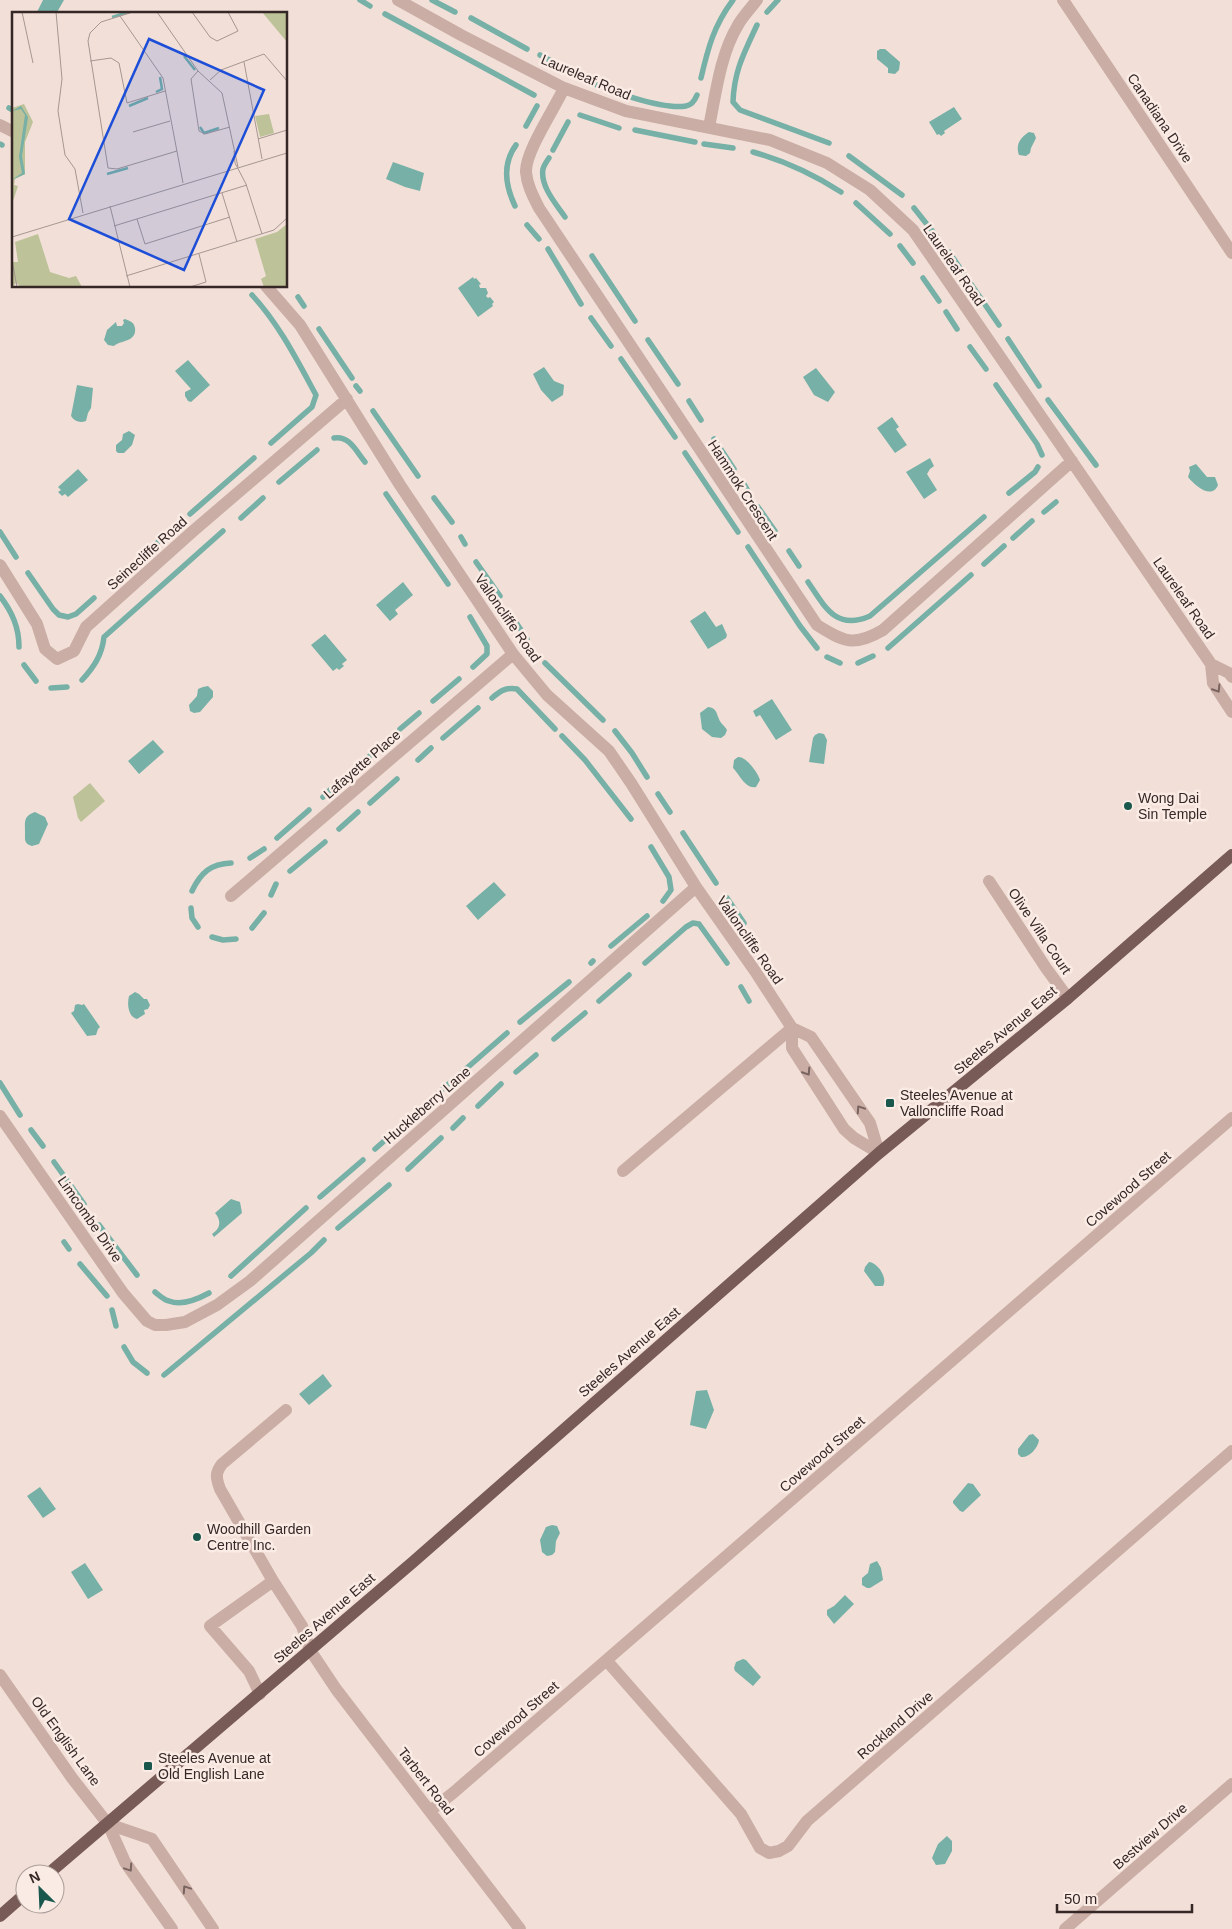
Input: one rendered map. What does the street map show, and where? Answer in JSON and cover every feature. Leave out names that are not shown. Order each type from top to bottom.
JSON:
[{"type":"main road","name":"Steeles Avenue East","points":[[60,1864],[260,1694],[879,1153],[1068,998],[1232,855]]},
{"type":"main road","points":[[0,1916],[15,1903]]},
{"type":"street","name":"Laureleaf Road","points":[[398,0],[564,88],[626,111],[770,140],[827,163],[870,190],[913,230],[1211,664],[1213,683],[1232,712]]},
{"type":"street","points":[[709,127],[720,72],[729,43],[738,24],[757,0]]},
{"type":"street","name":"Canadiana Drive","points":[[1063,0],[1232,253]]},
{"type":"street","name":"Hammok Crescent","points":[[564,88],[530,152],[526,170],[529,188],[539,208],[817,626],[837,638],[850,641],[867,640],[883,630],[1072,461]]},
{"type":"street","points":[[0,125],[12,131]]},
{"type":"street","name":"Valloncliffe Road","points":[[268,288],[300,325],[400,485],[512,654],[547,695],[609,751],[696,887],[792,1028],[811,1037],[870,1123],[879,1153]]},
{"type":"street","name":"Seinecliffe Road","points":[[0,565],[37,624],[45,648],[57,659],[74,651],[86,626],[192,532],[347,400]]},
{"type":"street","name":"Lafayette Place","points":[[231,896],[512,654]]},
{"type":"street","name":"Laureleaf Road","points":[[1211,664],[1229,673],[1232,677]]},
{"type":"street","name":"Olive Villa Court","points":[[989,882],[1068,998]]},
{"type":"street","name":"Huckleberry Lane","points":[[166,1325],[184,1322],[200,1315],[250,1281],[696,887]]},
{"type":"street","points":[[623,1170],[792,1028]]},
{"type":"street","name":"Valloncliffe Road","points":[[792,1028],[792,1048],[844,1129],[854,1138],[879,1153]]},
{"type":"street","name":"Limcombe Drive","points":[[0,1116],[123,1293],[147,1321],[155,1325],[166,1325]]},
{"type":"street","name":"Covewood Street","points":[[430,1811],[607,1662],[1232,1118]]},
{"type":"street","name":"Tarbert Road","points":[[286,1410],[222,1464],[217,1471],[216,1478],[220,1489],[273,1581],[302,1626],[310,1650],[340,1694],[520,1929]]},
{"type":"street","name":"Rockland Drive","points":[[607,1662],[741,1814],[760,1848],[768,1852],[779,1851],[788,1846],[807,1821],[1232,1451]]},
{"type":"street","points":[[260,1694],[249,1671],[210,1626],[273,1581]]},
{"type":"street","name":"Old English Lane","points":[[0,1675],[72,1778],[108,1824],[124,1862],[172,1929]]},
{"type":"street","name":"Bestview Drive","points":[[1066,1929],[1232,1784]]},
{"type":"street","points":[[108,1824],[152,1839],[213,1929]]},
{"type":"green space","points":[[90,783],[105,801],[81,822],[78,818],[73,797]]},
{"type":"water","points":[[43,0],[64,0],[57,12],[37,12]]},
{"type":"water","points":[[885,49],[900,62],[899,70],[895,74],[888,73],[888,68],[877,59],[877,51]]},
{"type":"water","points":[[954,107],[962,119],[944,131],[945,133],[941,136],[937,135],[929,122]]},
{"type":"water","points":[[1029,132],[1034,133],[1036,138],[1030,153],[1026,156],[1019,155],[1019,141]]},
{"type":"water","points":[[393,162],[424,173],[420,191],[386,179]]},
{"type":"water","points":[[473,277],[481,284],[479,285],[480,288],[486,288],[488,293],[486,296],[490,297],[494,302],[493,306],[478,317],[458,288]]},
{"type":"water","points":[[125,319],[134,324],[135,333],[128,340],[114,346],[108,345],[104,340],[107,330],[116,322],[117,326],[122,326]]},
{"type":"water","points":[[188,360],[210,385],[191,402],[185,396],[185,392],[191,389],[175,371]]},
{"type":"water","points":[[544,367],[554,381],[564,385],[563,395],[552,402],[541,390],[533,374]]},
{"type":"water","points":[[816,368],[835,392],[828,402],[814,395],[803,377]]},
{"type":"water","points":[[77,385],[93,388],[91,408],[84,422],[76,421],[71,416]]},
{"type":"water","points":[[892,417],[899,427],[896,429],[907,445],[895,453],[877,428]]},
{"type":"water","points":[[129,431],[135,435],[132,445],[124,453],[118,453],[116,445],[122,440],[123,434]]},
{"type":"water","points":[[930,458],[934,466],[927,474],[937,490],[924,499],[906,472]]},
{"type":"water","points":[[1196,464],[1207,477],[1215,477],[1218,485],[1215,489],[1212,491],[1203,490],[1188,477],[1189,467]]},
{"type":"water","points":[[78,469],[88,480],[68,497],[65,494],[62,496],[58,492],[61,490],[58,487]]},
{"type":"water","points":[[403,582],[413,595],[395,610],[398,614],[390,621],[376,605]]},
{"type":"water","points":[[705,611],[716,627],[722,624],[727,635],[726,638],[708,649],[690,621]]},
{"type":"water","points":[[325,634],[347,660],[339,670],[337,668],[333,671],[311,645]]},
{"type":"water","points":[[208,686],[213,691],[213,697],[200,712],[194,713],[190,711],[189,705],[197,696],[198,689]]},
{"type":"water","points":[[772,699],[792,730],[776,740],[760,715],[756,717],[753,711]]},
{"type":"water","points":[[708,707],[715,710],[720,722],[727,730],[721,738],[712,737],[702,729],[700,713]]},
{"type":"water","points":[[819,733],[824,734],[827,740],[824,764],[809,762],[813,738]]},
{"type":"water","points":[[153,740],[164,752],[139,774],[128,761]]},
{"type":"water","points":[[738,757],[745,759],[757,773],[760,780],[756,787],[746,784],[733,768],[734,760]]},
{"type":"water","points":[[35,812],[45,817],[48,824],[39,844],[32,846],[28,844],[25,838],[25,823],[28,815]]},
{"type":"water","points":[[494,882],[506,895],[478,920],[466,906]]},
{"type":"water","points":[[135,992],[144,999],[147,999],[150,1005],[148,1009],[144,1010],[145,1014],[137,1019],[132,1016],[128,1006],[129,996]]},
{"type":"water","points":[[84,1004],[100,1027],[96,1035],[87,1036],[71,1013],[74,1011],[75,1005]]},
{"type":"water","points":[[231,1199],[240,1202],[242,1213],[214,1237],[212,1234],[219,1225],[219,1219],[215,1213]]},
{"type":"water","points":[[869,1262],[876,1265],[881,1271],[884,1279],[883,1286],[875,1286],[864,1271]]},
{"type":"water","points":[[323,1374],[332,1386],[309,1405],[299,1394]]},
{"type":"water","points":[[707,1390],[714,1410],[706,1429],[690,1425],[696,1391]]},
{"type":"water","points":[[1033,1434],[1039,1440],[1037,1446],[1033,1452],[1021,1457],[1018,1454],[1018,1449],[1029,1435]]},
{"type":"water","points":[[968,1483],[973,1484],[981,1495],[963,1512],[960,1511],[953,1501]]},
{"type":"water","points":[[40,1487],[56,1509],[43,1518],[27,1496]]},
{"type":"water","points":[[557,1526],[560,1533],[556,1541],[555,1552],[547,1556],[542,1552],[540,1540],[546,1527]]},
{"type":"water","points":[[877,1561],[881,1568],[883,1580],[867,1588],[862,1585],[862,1578],[868,1573],[870,1564]]},
{"type":"water","points":[[85,1563],[103,1590],[88,1599],[71,1572]]},
{"type":"water","points":[[845,1595],[854,1604],[834,1624],[827,1615],[827,1610]]},
{"type":"water","points":[[743,1659],[761,1677],[753,1686],[735,1671],[736,1662]]},
{"type":"water","points":[[947,1836],[952,1841],[952,1851],[945,1864],[936,1865],[932,1858],[938,1844]]},
{"type":"waterway","points":[[360,0],[370,6]]},
{"type":"waterway","points":[[432,0],[455,12]]},
{"type":"waterway","points":[[701,78],[712,37],[726,9],[733,0]]},
{"type":"waterway","points":[[767,12],[778,0]]},
{"type":"waterway","points":[[385,14],[534,95]]},
{"type":"waterway","points":[[471,18],[527,49]]},
{"type":"waterway","points":[[757,25],[738,71],[733,102],[740,110],[829,143]]},
{"type":"waterway","points":[[540,55],[568,70]]},
{"type":"waterway","points":[[584,79],[620,93],[663,105],[686,106],[693,102],[697,95]]},
{"type":"waterway","points":[[526,126],[537,106]]},
{"type":"waterway","points":[[580,115],[619,128]]},
{"type":"waterway","points":[[553,150],[568,122]]},
{"type":"waterway","points":[[635,130],[695,142]]},
{"type":"waterway","points":[[704,144],[733,148]]},
{"type":"waterway","points":[[515,206],[507,182],[507,167],[516,145]]},
{"type":"waterway","points":[[753,152],[799,169],[841,192]]},
{"type":"waterway","points":[[849,156],[902,195]]},
{"type":"waterway","points":[[549,158],[543,169],[544,182],[565,217]]},
{"type":"waterway","points":[[856,203],[890,234]]},
{"type":"waterway","points":[[914,208],[937,237]]},
{"type":"waterway","points":[[527,225],[539,239]]},
{"type":"waterway","points":[[900,246],[913,263]]},
{"type":"waterway","points":[[548,249],[581,304]]},
{"type":"waterway","points":[[949,252],[999,325]]},
{"type":"waterway","points":[[592,256],[635,321]]},
{"type":"waterway","points":[[923,278],[939,301]]},
{"type":"waterway","points":[[252,295],[279,330],[316,395],[312,407],[271,443]]},
{"type":"waterway","points":[[298,297],[304,306]]},
{"type":"waterway","points":[[946,312],[957,329]]},
{"type":"waterway","points":[[591,318],[611,346]]},
{"type":"waterway","points":[[319,329],[352,378]]},
{"type":"waterway","points":[[1008,339],[1039,386]]},
{"type":"waterway","points":[[648,340],[678,384]]},
{"type":"waterway","points":[[970,347],[986,369]]},
{"type":"waterway","points":[[621,359],[675,437]]},
{"type":"waterway","points":[[996,385],[1037,444],[1042,455]]},
{"type":"waterway","points":[[356,386],[360,391]]},
{"type":"waterway","points":[[1048,400],[1096,465]]},
{"type":"waterway","points":[[689,401],[701,420]]},
{"type":"waterway","points":[[373,411],[418,476]]},
{"type":"waterway","points":[[334,438],[348,441],[365,462]]},
{"type":"waterway","points":[[714,439],[734,469]]},
{"type":"waterway","points":[[279,482],[317,450]]},
{"type":"waterway","points":[[685,453],[738,532]]},
{"type":"waterway","points":[[190,514],[254,458]]},
{"type":"waterway","points":[[1009,493],[1035,472],[1038,467]]},
{"type":"waterway","points":[[744,484],[748,491]]},
{"type":"waterway","points":[[386,494],[448,584]]},
{"type":"waterway","points":[[241,518],[263,498]]},
{"type":"waterway","points":[[434,498],[452,522]]},
{"type":"waterway","points":[[1044,512],[1056,502]]},
{"type":"waterway","points":[[758,507],[775,531]]},
{"type":"waterway","points":[[808,582],[826,608],[840,618],[848,621],[870,616],[984,517]]},
{"type":"waterway","points":[[1013,538],[1032,521]]},
{"type":"waterway","points":[[156,544],[175,527]]},
{"type":"waterway","points":[[82,680],[97,660],[104,637],[223,531]]},
{"type":"waterway","points":[[0,532],[16,557]]},
{"type":"waterway","points":[[461,537],[465,544]]},
{"type":"waterway","points":[[984,564],[1004,546]]},
{"type":"waterway","points":[[748,547],[800,626],[817,648]]},
{"type":"waterway","points":[[789,551],[799,566]]},
{"type":"waterway","points":[[110,585],[142,557]]},
{"type":"waterway","points":[[476,562],[500,596]]},
{"type":"waterway","points":[[28,573],[59,615],[68,617],[76,614],[94,598]]},
{"type":"waterway","points":[[888,648],[971,575]]},
{"type":"waterway","points":[[0,596],[14,620],[18,633],[19,647]]},
{"type":"waterway","points":[[470,617],[487,646],[487,654],[473,667]]},
{"type":"waterway","points":[[513,618],[527,639]]},
{"type":"waterway","points":[[858,663],[873,656]]},
{"type":"waterway","points":[[827,657],[840,663]]},
{"type":"waterway","points":[[545,663],[603,720]]},
{"type":"waterway","points":[[24,665],[36,681]]},
{"type":"waterway","points":[[433,701],[459,679]]},
{"type":"waterway","points":[[51,688],[67,687]]},
{"type":"waterway","points":[[492,698],[503,690],[517,689],[555,729]]},
{"type":"waterway","points":[[443,738],[478,708]]},
{"type":"waterway","points":[[400,729],[419,713]]},
{"type":"waterway","points":[[615,731],[647,777]]},
{"type":"waterway","points":[[562,736],[585,760],[631,819]]},
{"type":"waterway","points":[[350,774],[384,743]]},
{"type":"waterway","points":[[418,760],[431,748]]},
{"type":"waterway","points":[[370,803],[397,779]]},
{"type":"waterway","points":[[323,797],[334,786]]},
{"type":"waterway","points":[[658,794],[670,812]]},
{"type":"waterway","points":[[277,838],[309,810]]},
{"type":"waterway","points":[[339,829],[358,812]]},
{"type":"waterway","points":[[683,833],[716,883]]},
{"type":"waterway","points":[[290,871],[325,842]]},
{"type":"waterway","points":[[651,847],[669,877],[671,890],[663,901]]},
{"type":"waterway","points":[[250,858],[264,849]]},
{"type":"waterway","points":[[192,891],[207,870],[218,865],[231,863]]},
{"type":"waterway","points":[[271,895],[276,884]]},
{"type":"waterway","points":[[727,898],[744,923]]},
{"type":"waterway","points":[[191,908],[192,918],[198,927]]},
{"type":"waterway","points":[[252,928],[264,913]]},
{"type":"waterway","points":[[611,946],[647,916]]},
{"type":"waterway","points":[[645,963],[693,923],[699,924],[727,963]]},
{"type":"waterway","points":[[212,937],[223,940],[236,939]]},
{"type":"waterway","points":[[599,1001],[629,975]]},
{"type":"waterway","points":[[520,1022],[569,982]]},
{"type":"waterway","points":[[741,987],[749,1001]]},
{"type":"waterway","points":[[554,1039],[585,1013]]},
{"type":"waterway","points":[[436,1095],[507,1033]]},
{"type":"waterway","points":[[516,1072],[536,1055]]},
{"type":"waterway","points":[[0,1083],[20,1115]]},
{"type":"waterway","points":[[478,1106],[501,1084]]},
{"type":"waterway","points":[[375,1149],[421,1109]]},
{"type":"waterway","points":[[453,1128],[463,1118]]},
{"type":"waterway","points":[[31,1130],[43,1146]]},
{"type":"waterway","points":[[408,1169],[441,1138]]},
{"type":"waterway","points":[[320,1197],[363,1160]]},
{"type":"waterway","points":[[54,1162],[84,1204]]},
{"type":"waterway","points":[[338,1228],[389,1185]]},
{"type":"waterway","points":[[231,1276],[306,1208]]},
{"type":"waterway","points":[[99,1225],[137,1275]]},
{"type":"waterway","points":[[164,1375],[311,1253],[324,1240]]},
{"type":"waterway","points":[[64,1242],[69,1249]]},
{"type":"waterway","points":[[80,1264],[107,1296]]},
{"type":"waterway","points":[[155,1292],[167,1300],[179,1303],[209,1293]]},
{"type":"waterway","points":[[112,1310],[116,1326]]},
{"type":"waterway","points":[[124,1347],[133,1362],[147,1373]]},
{"type":"place","name":"Wong Dai Sin Temple","points":[[1128,806]]},
{"type":"place","name":"Steeles Avenue at Valloncliffe Road","points":[[890,1103]]},
{"type":"place","name":"Woodhill Garden Centre Inc.","points":[[197,1537]]},
{"type":"place","name":"Steeles Avenue at Old English Lane","points":[[148,1766]]}]
